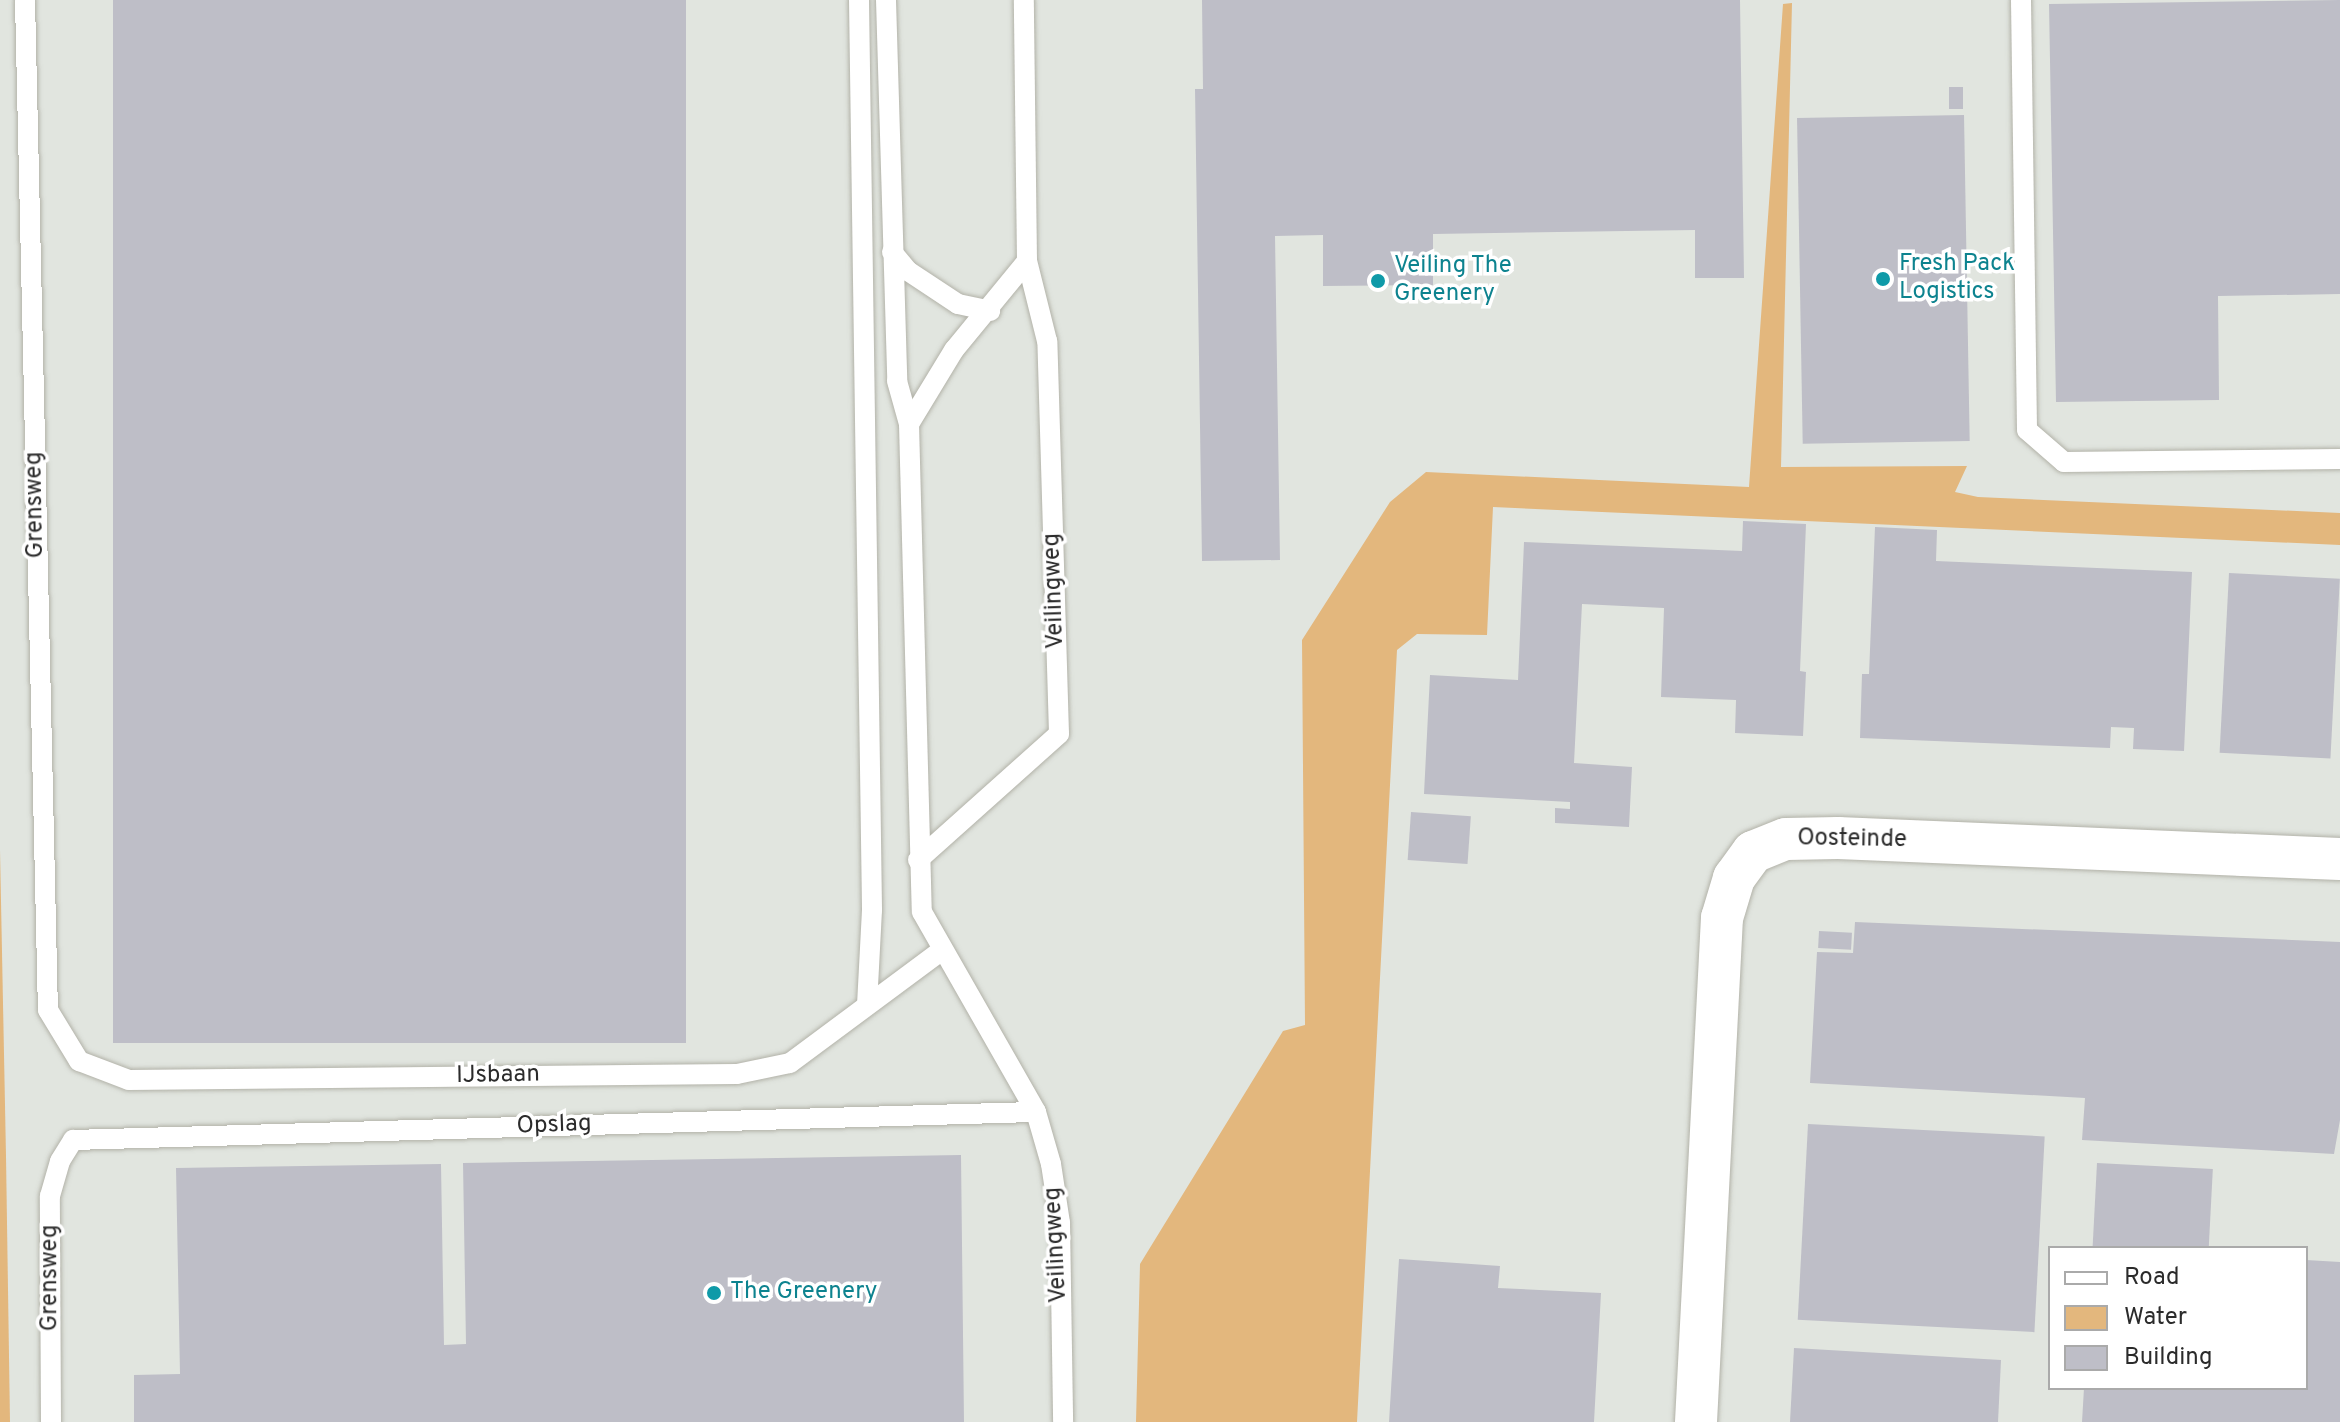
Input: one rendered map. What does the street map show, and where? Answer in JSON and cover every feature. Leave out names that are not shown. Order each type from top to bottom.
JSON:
[{"type":"street","name":"Oosteinde","points":[[1696,1422],[1722,918],[1734,878],[1753,852],[1786,839],[1838,838],[2340,859]]},
{"type":"lane","name":"Grensweg","points":[[25,0],[48,1010]]},
{"type":"lane","points":[[859,0],[872,910],[867,1005]]},
{"type":"lane","name":"Veilingweg","points":[[886,0],[897,381],[909,424],[918,860],[922,912],[1036,1112],[1051,1164],[1060,1223],[1063,1422]]},
{"type":"lane","name":"Veilingweg","points":[[918,860],[1059,734],[1047,341],[1027,261],[1024,0]]},
{"type":"lane","points":[[2021,0],[2027,430],[2064,462],[2340,459]]},
{"type":"lane","points":[[892,252],[908,271],[958,304],[990,311]]},
{"type":"lane","points":[[909,424],[954,350],[990,311],[1027,261]]},
{"type":"lane","name":"IJsbaan","points":[[48,1010],[79,1061],[129,1080],[737,1074],[790,1063],[942,950]]},
{"type":"lane","name":"Opslag","points":[[73,1140],[1036,1112]]},
{"type":"lane","name":"Grensweg","points":[[51,1422],[50,1196],[60,1161],[73,1140]]},
{"type":"shaded area","points":[[0,0],[2340,0],[2340,1422],[0,1422]]},
{"type":"water","points":[[1792,3],[1781,467],[1967,466],[1955,492],[1978,497],[2340,513],[2340,545],[1493,507],[1487,635],[1417,634],[1397,650],[1357,1422],[1136,1422],[1140,1264],[1283,1031],[1305,1025],[1302,640],[1390,502],[1426,472],[1749,487],[1783,4]]},
{"type":"water","points":[[0,850],[6,1156],[10,1422],[0,1422]]},
{"type":"building","points":[[113,0],[686,0],[686,1043],[113,1043]]},
{"type":"building","name":"Veiling The Greenery","points":[[1202,0],[1740,0],[1744,278],[1695,278],[1695,230],[1433,234],[1433,285],[1323,286],[1323,235],[1275,236],[1280,560],[1202,561],[1195,89],[1203,89]]},
{"type":"building","points":[[2340,0],[2340,294],[2218,296],[2219,400],[2056,402],[2049,4]]},
{"type":"building","points":[[1949,87],[1963,87],[1963,109],[1949,109]]},
{"type":"building","name":"Fresh Pack Logistics","points":[[1964,115],[1970,441],[1803,444],[1797,118]]},
{"type":"building","points":[[1743,521],[1806,524],[1800,671],[1806,672],[1803,736],[1735,733],[1736,700],[1661,697],[1664,608],[1582,604],[1574,763],[1632,767],[1629,827],[1555,823],[1555,808],[1570,809],[1570,802],[1424,794],[1430,675],[1518,680],[1524,542],[1742,551]]},
{"type":"building","points":[[1875,527],[1937,530],[1936,561],[2192,572],[2184,751],[2133,749],[2134,728],[2111,727],[2110,748],[1860,738],[1862,674],[1869,674]]},
{"type":"building","points":[[2229,573],[2340,579],[2330,759],[2220,753]]},
{"type":"building","points":[[1411,812],[1471,816],[1468,864],[1408,860]]},
{"type":"building","points":[[1855,922],[2340,942],[2340,1120],[2334,1154],[2082,1140],[2085,1098],[1810,1083],[1817,952],[1853,953]]},
{"type":"building","points":[[1819,931],[1852,933],[1851,950],[1818,948]]},
{"type":"building","points":[[1808,1124],[2045,1136],[2034,1332],[1798,1320]]},
{"type":"building","name":"The Greenery","points":[[961,1155],[964,1422],[134,1422],[134,1375],[180,1374],[176,1168],[441,1164],[444,1345],[466,1344],[463,1163]]},
{"type":"building","points":[[2097,1163],[2213,1169],[2209,1246],[2093,1246]]},
{"type":"building","points":[[1399,1259],[1500,1266],[1498,1288],[1601,1293],[1594,1422],[1389,1422]]},
{"type":"building","points":[[2308,1260],[2340,1262],[2340,1422],[2082,1422],[2084,1390],[2308,1390]]},
{"type":"building","points":[[1794,1348],[2001,1360],[1998,1422],[1790,1422]]},
{"type":"place","name":"Fresh Pack Logistics","points":[[1883,279]]},
{"type":"place","name":"Veiling The Greenery","points":[[1378,281]]},
{"type":"place","name":"The Greenery","points":[[714,1293]]}]
